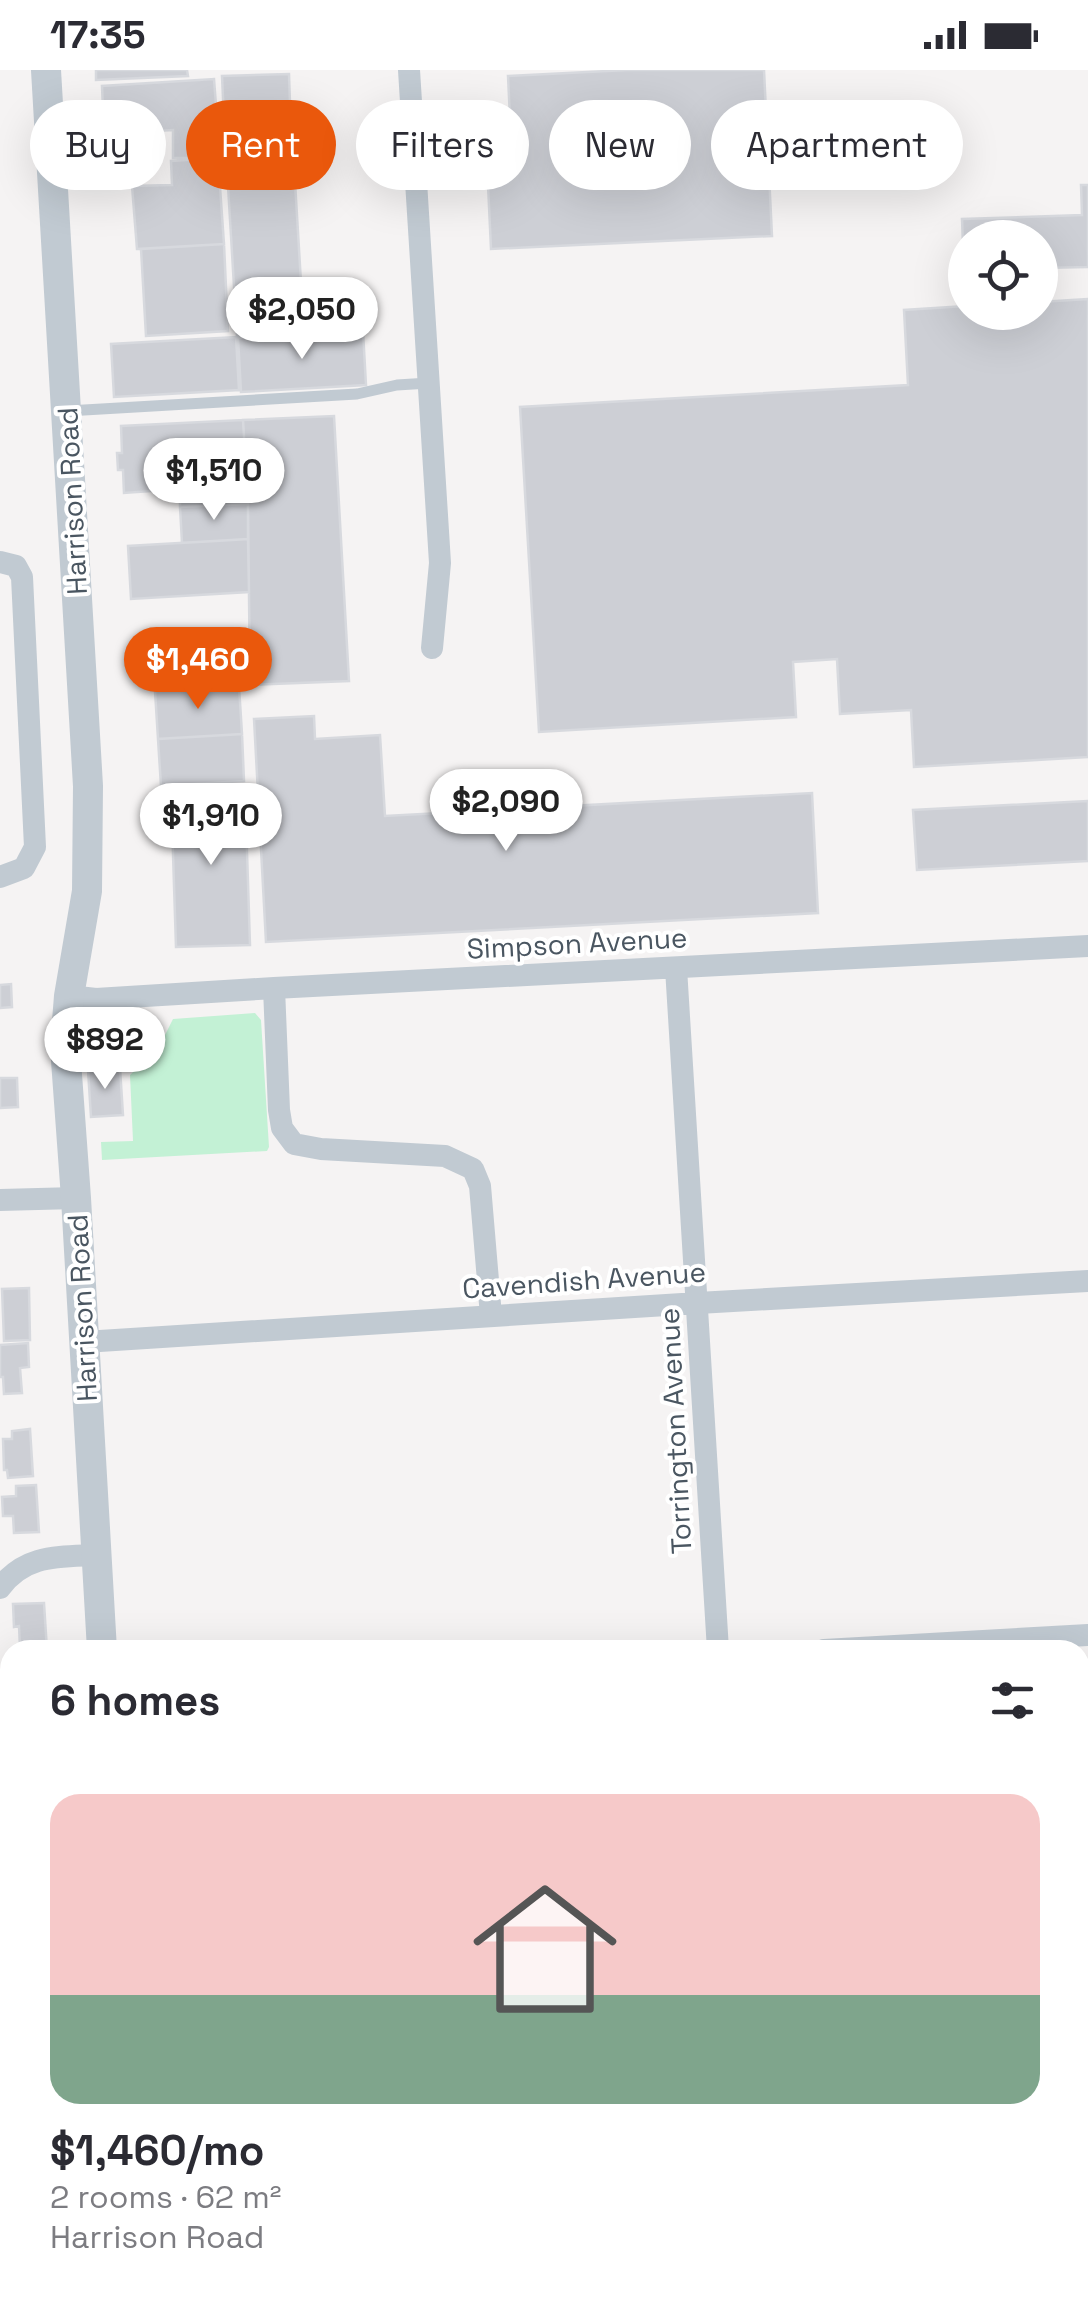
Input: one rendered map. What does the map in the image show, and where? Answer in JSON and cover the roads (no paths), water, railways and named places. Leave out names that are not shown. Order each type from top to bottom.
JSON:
[{"type":"street","name":"Harrison Road","points":[[46,70],[88,786],[87,891],[64,1046],[101,1640]]},
{"type":"street","points":[[409,70],[440,563],[432,648]]},
{"type":"street","points":[[0,562],[16,566],[22,577],[36,847],[24,868],[0,877]]},
{"type":"street","name":"Simpson Avenue","points":[[69,996],[96,999],[1088,946]]},
{"type":"street","name":"Torrington Avenue","points":[[676,968],[717,1640]]},
{"type":"street","points":[[274,988],[282,1128],[294,1144],[445,1156],[473,1169],[480,1186],[491,1316]]},
{"type":"street","points":[[0,1200],[76,1198]]},
{"type":"street","name":"Cavendish Avenue","points":[[84,1342],[1088,1281]]},
{"type":"street","points":[[0,1588],[10,1575],[37,1559],[97,1555]]},
{"type":"street","points":[[1000,1640],[1088,1635]]},
{"type":"lane","points":[[67,411],[357,394],[428,382]]}]
